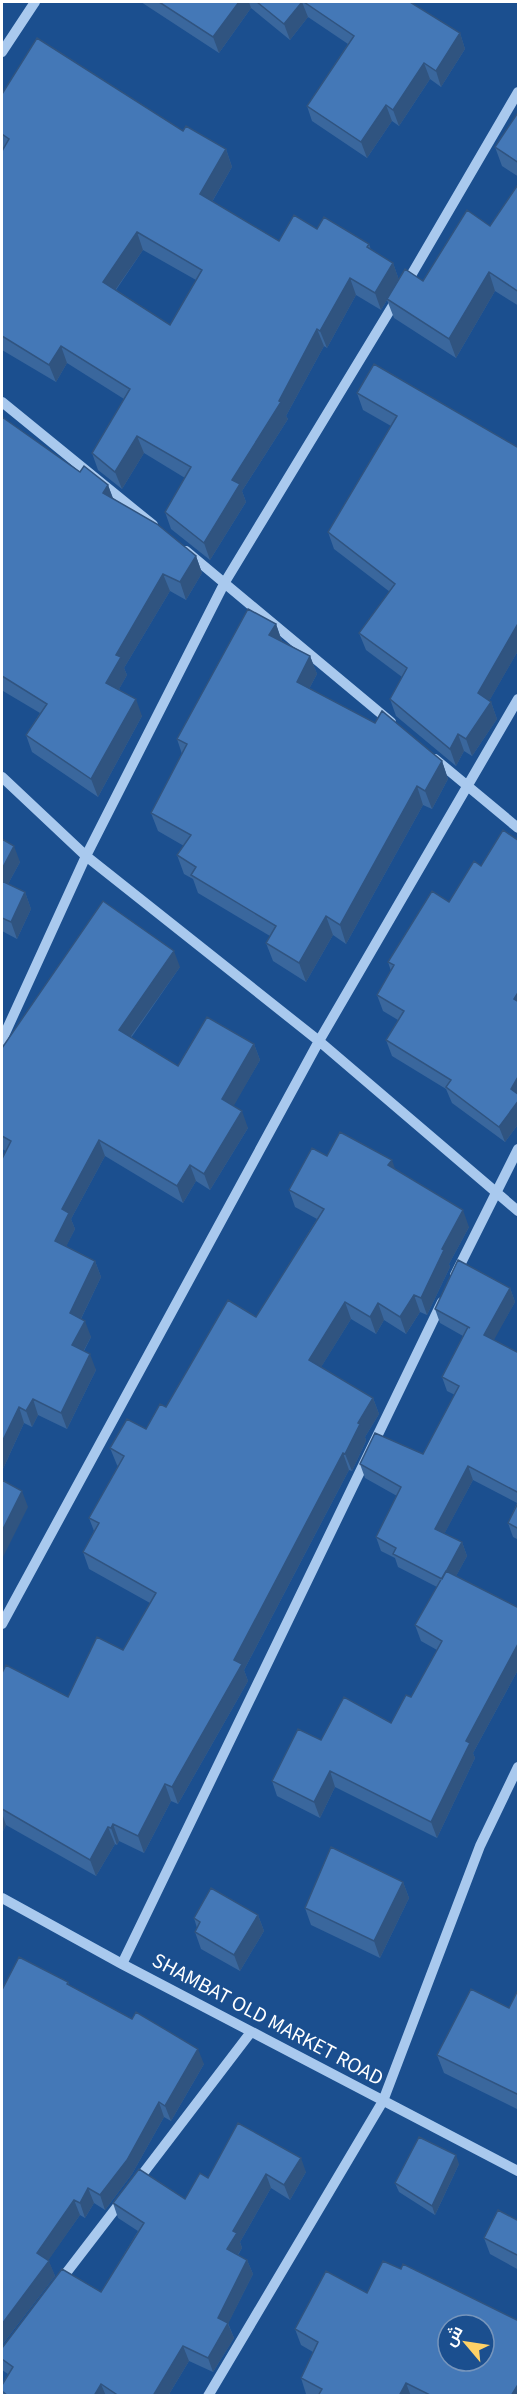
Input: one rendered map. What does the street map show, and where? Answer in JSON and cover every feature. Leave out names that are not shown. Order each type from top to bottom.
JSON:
[{"type":"street","points":[[2,52],[34,2]]},
{"type":"street","points":[[2,1040],[86,856],[225,582],[442,224],[519,92]]},
{"type":"street","points":[[2,402],[160,530]]},
{"type":"street","points":[[178,545],[395,726]]},
{"type":"street","points":[[2,1624],[319,1041],[519,699]]},
{"type":"street","points":[[422,749],[519,828]]},
{"type":"street","points":[[2,777],[86,856],[319,1041],[519,1211]]},
{"type":"street","points":[[122,1964],[495,1191],[519,1149]]},
{"type":"street","points":[[208,2396],[383,2101],[480,1846],[519,1767]]},
{"type":"street","name":"SHAMBAT OLD MARKET ROAD","points":[[2,1898],[251,2032],[519,2170]]},
{"type":"street","points":[[51,2292],[251,2032]]},
{"type":"building","points":[[159,2],[239,2],[213,37]]},
{"type":"building","points":[[257,2],[302,2],[284,24]]},
{"type":"building","points":[[304,2],[410,2],[460,33],[436,71],[424,63],[393,110],[386,105],[361,142],[307,106],[354,36]]},
{"type":"building","points":[[37,38],[183,131],[186,126],[226,149],[200,194],[279,241],[294,215],[317,229],[324,217],[369,244],[367,247],[393,263],[375,293],[350,278],[320,331],[317,329],[279,401],[281,402],[232,480],[240,484],[204,543],[165,512],[191,467],[137,436],[115,472],[92,453],[130,389],[61,346],[49,365],[2,336],[2,151],[9,139],[2,134],[2,94]],"holes":[[[137,232],[202,270],[170,325],[103,282]]]},
{"type":"building","points":[[519,111],[519,163],[495,147]]},
{"type":"building","points":[[519,183],[519,292],[489,272],[449,339],[387,299],[405,269],[423,281],[467,210],[490,226]]},
{"type":"building","points":[[374,364],[519,448],[519,622],[478,693],[491,702],[466,739],[458,734],[450,749],[390,699],[407,668],[359,633],[395,584],[328,532],[397,416],[357,393]]},
{"type":"building","points":[[2,417],[80,472],[84,466],[108,485],[103,493],[157,524],[196,556],[180,582],[163,574],[116,655],[121,657],[106,683],[136,699],[91,779],[26,735],[47,704],[2,676]]},
{"type":"building","points":[[248,609],[276,624],[269,635],[310,656],[297,682],[375,723],[382,711],[442,761],[425,791],[417,786],[340,925],[326,916],[299,963],[266,943],[276,926],[191,875],[196,867],[177,855],[191,835],[151,813],[187,744],[177,739]]},
{"type":"building","points":[[503,830],[519,841],[519,991],[514,999],[519,1002],[519,1075],[511,1089],[519,1095],[519,1100],[499,1127],[446,1087],[451,1080],[386,1040],[404,1011],[377,995],[394,965],[388,962],[432,891],[449,902],[474,861],[481,866]]},
{"type":"building","points":[[2,839],[14,846],[2,869]]},
{"type":"building","points":[[2,881],[25,892],[11,922],[2,918]]},
{"type":"building","points":[[103,901],[174,951],[119,1030],[178,1066],[207,1017],[254,1044],[222,1099],[242,1111],[204,1174],[190,1165],[177,1186],[99,1140],[62,1209],[69,1213],[55,1241],[95,1261],[70,1313],[85,1321],[72,1345],[90,1354],[61,1413],[33,1399],[26,1411],[19,1407],[2,1442],[2,1159],[11,1141],[2,1136],[2,1048]]},
{"type":"building","points":[[340,1132],[392,1160],[388,1165],[463,1210],[442,1249],[444,1250],[421,1298],[414,1295],[400,1317],[378,1303],[370,1317],[345,1302],[309,1360],[373,1398],[234,1660],[242,1664],[172,1787],[165,1784],[138,1836],[113,1824],[111,1828],[108,1827],[90,1860],[2,1809],[2,1673],[6,1665],[68,1697],[97,1637],[123,1650],[156,1593],[83,1552],[99,1523],[89,1518],[124,1456],[110,1448],[127,1419],[146,1429],[160,1404],[166,1407],[228,1300],[256,1317],[324,1209],[289,1190],[312,1148],[327,1156]]},
{"type":"building","points":[[458,1260],[510,1288],[484,1335],[519,1353],[519,1493],[468,1466],[435,1529],[462,1542],[442,1579],[393,1554],[396,1548],[376,1537],[401,1487],[360,1464],[375,1433],[423,1454],[459,1386],[442,1377],[468,1327],[470,1328],[435,1309]]},
{"type":"building","points":[[2,1480],[22,1491],[2,1531]]},
{"type":"building","points":[[519,1501],[519,1529],[508,1523]]},
{"type":"building","points":[[446,1571],[519,1608],[519,1642],[466,1741],[470,1743],[431,1822],[330,1771],[314,1802],[272,1781],[298,1729],[321,1740],[344,1697],[391,1723],[406,1695],[411,1697],[442,1641],[415,1625]]},
{"type":"building","points":[[331,1847],[403,1882],[374,1941],[305,1908]]},
{"type":"building","points":[[211,1888],[258,1915],[234,1955],[195,1932],[200,1922],[194,1918]]},
{"type":"building","points":[[19,1957],[132,2019],[136,2012],[198,2049],[165,2106],[159,2102],[127,2160],[100,2195],[88,2188],[80,2203],[74,2200],[37,2253],[49,2261],[2,2324],[2,1990]]},
{"type":"building","points":[[519,1988],[519,2095],[437,2055],[471,1989],[509,2008]]},
{"type":"building","points":[[238,2123],[301,2158],[284,2185],[266,2174],[233,2231],[237,2233],[227,2249],[247,2260],[218,2318],[228,2323],[208,2358],[183,2346],[153,2396],[119,2396],[101,2384],[94,2396],[8,2396],[2,2391],[2,2385],[13,2367],[2,2359],[2,2348],[62,2269],[101,2292],[144,2223],[113,2203],[139,2169],[185,2199],[200,2173],[208,2178]]},
{"type":"building","points":[[419,2137],[456,2155],[432,2206],[395,2183]]},
{"type":"building","points":[[498,2210],[519,2221],[519,2256],[484,2238]]},
{"type":"building","points":[[383,2261],[401,2269],[403,2264],[519,2321],[519,2383],[511,2396],[432,2396],[406,2383],[399,2396],[318,2396],[322,2389],[301,2378],[318,2342],[295,2329],[326,2271],[367,2293]]}]
